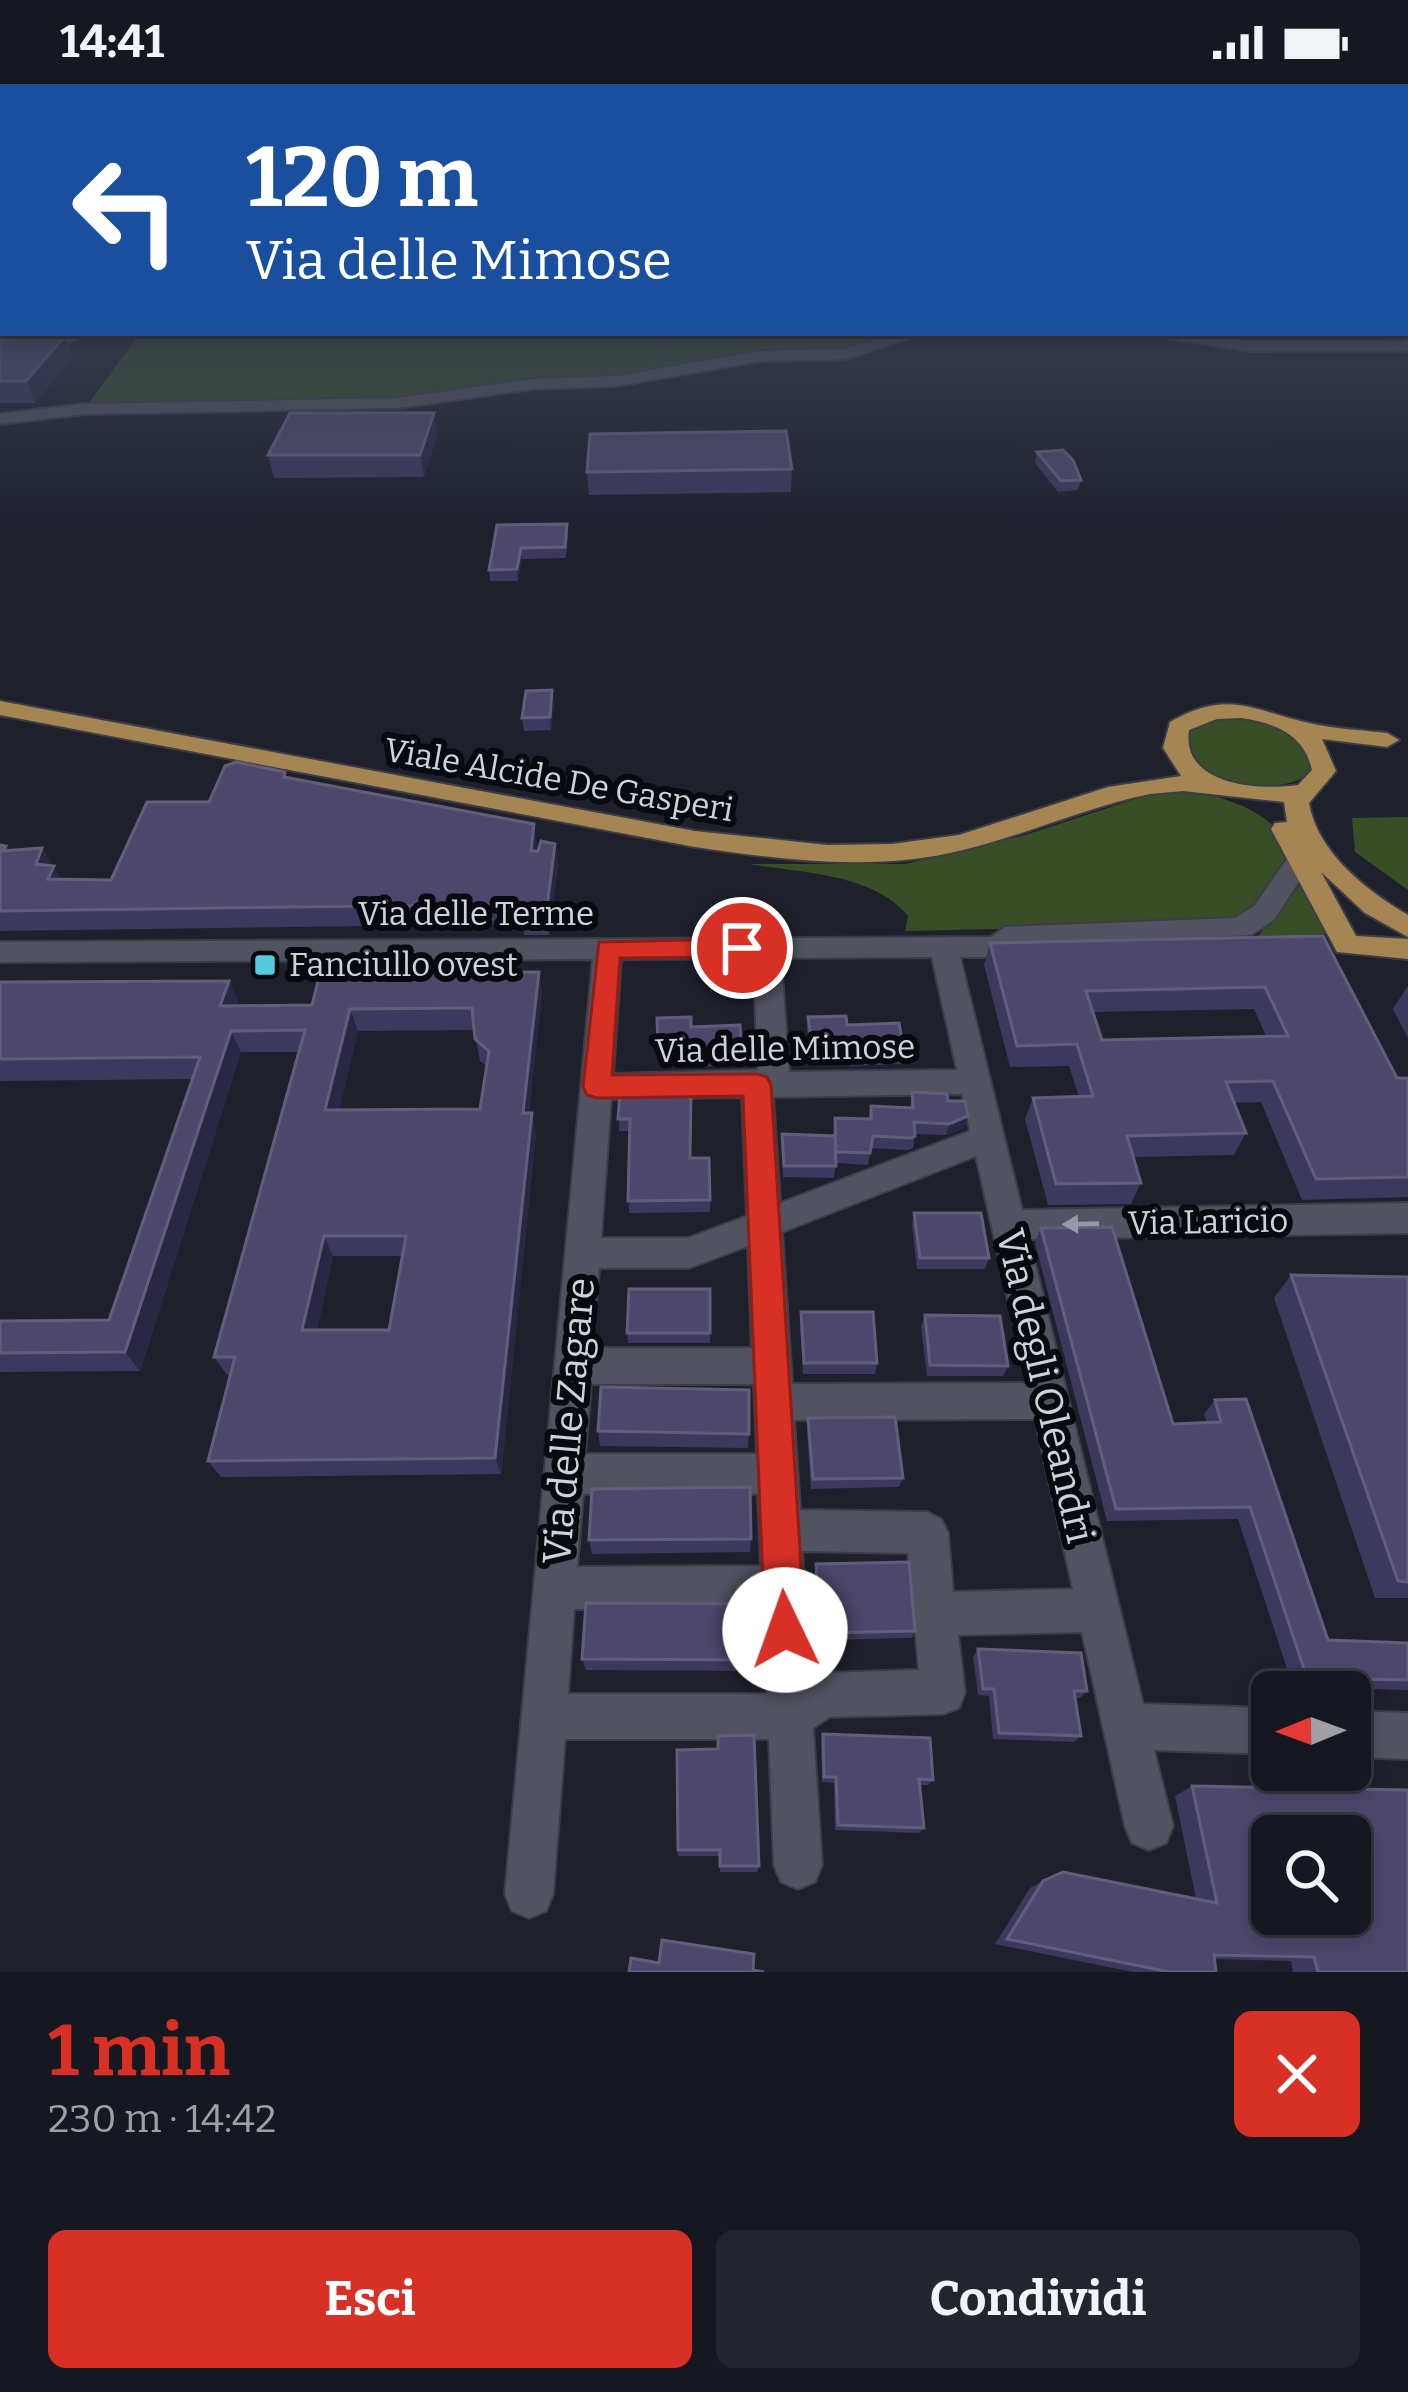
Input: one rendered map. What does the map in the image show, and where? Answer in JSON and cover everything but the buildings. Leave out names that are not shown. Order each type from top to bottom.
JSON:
[{"type":"main road","name":"Viale Alcide De Gasperi","points":[[0,708],[695,839],[808,854],[899,854],[962,842],[1105,796]]},
{"type":"main road","points":[[1347,945],[1281,822],[1183,763],[1174,738],[1188,718],[1220,710],[1260,713],[1298,729],[1398,739]]},
{"type":"main road","points":[[1298,729],[1321,751],[1325,763],[1321,779],[1296,802],[1295,816],[1304,835],[1364,899],[1408,927]]},
{"type":"main road","points":[[1325,763],[1398,739]]},
{"type":"main road","points":[[1105,796],[1154,773],[1175,750]]},
{"type":"main road","points":[[1105,796],[1164,783],[1288,796],[1306,791]]},
{"type":"main road","points":[[1335,869],[1354,927],[1347,945]]},
{"type":"main road","points":[[1347,945],[1408,949]]},
{"type":"street","points":[[0,419],[85,409],[397,403],[533,384],[617,381],[731,361]]},
{"type":"street","points":[[948,945],[1001,937],[1240,928],[1264,913],[1301,858]]},
{"type":"street","points":[[948,945],[1272,945]]},
{"type":"street","name":"Via delle Terme","points":[[0,952],[948,945]]},
{"type":"street","name":"Via degli Oleandri","points":[[948,945],[974,1082],[1149,1826]]},
{"type":"street","points":[[1312,945],[1347,945]]},
{"type":"street","name":"Via delle Zagare","points":[[529,1894],[608,949]]},
{"type":"street","points":[[768,974],[774,1076],[757,1085],[798,1865]]},
{"type":"street","name":"Via delle Mimose","points":[[597,1087],[974,1082]]},
{"type":"street","points":[[583,1253],[688,1253],[987,1138]]},
{"type":"street","name":"Via Laricio","points":[[1007,1226],[1408,1218]]},
{"type":"street","points":[[573,1366],[1049,1401]]},
{"type":"street","points":[[565,1474],[776,1474]]},
{"type":"street","points":[[544,1716],[790,1717],[822,1695],[944,1692],[927,1533],[780,1530]]},
{"type":"street","points":[[554,1588],[783,1588]]},
{"type":"street","points":[[934,1614],[1098,1610]]},
{"type":"street","points":[[1125,1726],[1251,1730]]},
{"type":"street","points":[[1371,1735],[1408,1736]]},
{"type":"green space","points":[[119,361],[721,361],[616,379],[398,400],[86,407]]},
{"type":"green space","points":[[1227,715],[1266,722],[1287,732],[1313,760],[1311,772],[1296,781],[1255,786],[1213,775],[1189,749],[1189,731],[1197,723]]},
{"type":"green space","points":[[1169,788],[1243,806],[1276,829],[1285,843],[1286,860],[1280,873],[1246,911],[1212,924],[905,931],[908,916],[875,891],[834,877],[749,864],[905,864],[1025,835]]},
{"type":"green space","points":[[1408,817],[1408,890],[1355,852],[1352,818]]},
{"type":"green space","points":[[1303,881],[1332,934],[1258,936]]},
{"type":"place","name":"Fanciullo ovest","points":[[265,965]]},
{"type":"route","points":[[742,948],[608,949],[597,1087],[757,1085],[785,1630]]}]
